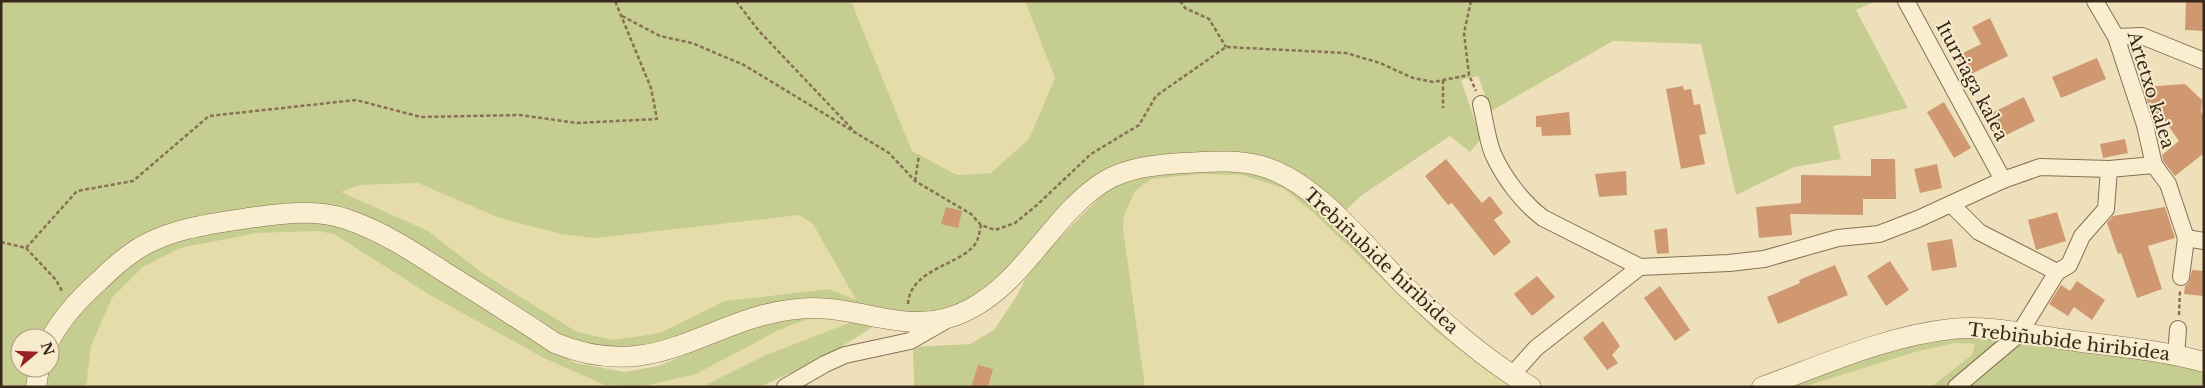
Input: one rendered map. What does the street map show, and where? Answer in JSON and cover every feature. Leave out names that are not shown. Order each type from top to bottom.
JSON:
[{"type":"street","name":"Iturriaga kalea","points":[[1906,1],[2003,180]]},
{"type":"street","name":"Artetxo kalea","points":[[2095,1],[2116,37],[2145,125],[2154,164]]},
{"type":"street","points":[[2116,37],[2142,36],[2204,61]]},
{"type":"street","points":[[1481,104],[1492,153],[1503,172],[1534,210],[1543,218],[1640,267],[1729,264],[1764,259],[1838,238],[1879,234],[2003,180],[2040,167],[2109,169],[2154,164],[2168,184],[2186,238],[2181,277]]},
{"type":"street","name":"Trebiñubide hiribidea","points":[[947,320],[970,309],[1004,284],[1076,205],[1106,181],[1123,173],[1155,165],[1224,161],[1261,166],[1278,172],[1294,180],[1320,199],[1441,320],[1476,349],[1532,387]]},
{"type":"street","points":[[1956,387],[2019,334],[2057,272],[2069,265],[2082,236],[2106,208],[2109,169]]},
{"type":"street","points":[[1951,204],[1980,232],[2057,272]]},
{"type":"street","points":[[58,328],[71,308],[134,252],[169,235],[247,219],[301,213],[323,214],[344,218],[365,226],[406,247],[555,343],[574,353],[596,360],[637,362],[657,359],[740,325],[768,315],[792,310],[816,308],[906,322],[947,320]]},
{"type":"street","points":[[2186,238],[2204,241]]},
{"type":"street","points":[[1512,375],[1536,348],[1640,267]]},
{"type":"street","points":[[785,387],[845,355],[910,341],[947,320]]},
{"type":"street","name":"Trebiñubide hiribidea","points":[[1762,387],[1905,337],[1953,328],[2019,334],[2176,356],[2204,362]]},
{"type":"street","points":[[2176,356],[2178,329]]},
{"type":"path","points":[[26,248],[77,191],[133,180],[209,116],[356,100],[421,117],[520,115],[577,123],[657,119],[651,88],[615,1]]},
{"type":"path","points":[[736,1],[759,31],[857,134]]},
{"type":"path","points":[[1180,1],[1185,8],[1209,19],[1226,47]]},
{"type":"path","points":[[622,16],[660,36],[692,43],[744,65],[889,153],[914,180],[971,214],[981,226],[996,230],[1015,223],[1091,154],[1139,124],[1156,96],[1226,47],[1346,53],[1380,63],[1413,78],[1433,82],[1469,75],[1464,33],[1471,1]]},
{"type":"path","points":[[1443,80],[1443,108]]},
{"type":"path","points":[[914,180],[919,155]]},
{"type":"path","points":[[906,322],[908,296],[925,274],[966,253],[977,242],[981,226]]},
{"type":"path","points":[[1,242],[26,248],[56,280],[71,308]]},
{"type":"path","points":[[2178,329],[2181,277]]},
{"type":"shaded area","points":[[851,1],[1025,1],[1055,78],[1030,139],[991,173],[957,175],[912,151]]},
{"type":"shaded area","points":[[1199,174],[1242,175],[1283,188],[1315,214],[1438,333],[1511,387],[1145,387],[1123,229],[1124,216],[1135,191],[1151,179]]},
{"type":"shaded area","points":[[418,183],[497,217],[735,221],[799,215],[813,224],[856,301],[829,289],[764,296],[725,301],[660,333],[613,340],[577,332],[485,275],[428,231],[340,192],[359,185]]},
{"type":"shaded area","points":[[317,231],[334,234],[430,295],[605,385],[696,374],[777,331],[817,315],[857,320],[766,355],[701,387],[86,387],[91,346],[112,298],[143,267],[180,248],[257,233]]},
{"type":"shaded area","points":[[1955,343],[1975,344],[1972,355],[1931,387],[1803,387],[1915,352]]},
{"type":"green space","points":[[1,1],[851,1],[912,151],[957,175],[991,173],[1029,139],[1055,78],[1025,1],[1876,1],[1856,10],[1908,108],[1833,126],[1841,159],[1794,167],[1736,195],[1701,44],[1613,41],[1491,111],[1478,76],[1461,80],[1481,139],[1470,152],[1450,136],[1362,195],[1344,212],[1309,181],[1280,162],[1240,153],[1178,153],[1121,166],[998,279],[962,303],[930,313],[900,314],[841,303],[774,320],[817,315],[777,331],[696,374],[640,387],[605,385],[544,358],[430,295],[334,234],[317,231],[257,233],[180,248],[143,267],[112,298],[91,346],[86,387],[1,387]],"holes":[[[418,183],[497,217],[561,234],[595,238],[799,215],[813,224],[856,300],[829,289],[725,301],[660,333],[613,340],[577,332],[485,275],[428,231],[341,192],[359,185]],[[365,216],[575,344],[644,354],[765,323],[658,366],[625,372],[576,363],[540,343],[360,228],[321,219],[281,221],[192,236],[159,246],[134,260],[164,227]]]},
{"type":"green space","points":[[1174,168],[1246,169],[1283,182],[1311,200],[1520,387],[1511,387],[1438,333],[1315,214],[1283,188],[1242,175],[1199,174],[1151,179],[1135,191],[1124,216],[1123,229],[1145,387],[914,387],[913,347],[970,344],[994,330],[1018,294],[1032,266],[1106,191],[1131,176]]},
{"type":"green space","points":[[857,320],[876,325],[825,357],[760,387],[701,387],[766,355]]},
{"type":"green space","points":[[1956,335],[2001,340],[1949,387],[1931,387],[1972,355],[1975,344],[1955,343],[1915,352],[1803,387],[1781,387],[1895,346]]},
{"type":"green space","points":[[2025,341],[2204,369],[2204,387],[1963,387],[2009,348]]},
{"type":"building","points":[[2186,1],[2204,1],[2204,31],[2185,30]]},
{"type":"building","points":[[1990,18],[2008,56],[1967,76],[1957,56],[1981,44],[1972,27]]},
{"type":"building","points":[[2097,58],[2106,79],[2061,98],[2052,77]]},
{"type":"building","points":[[2185,84],[2202,100],[2204,153],[2175,176],[2163,161],[2162,155],[2179,141],[2160,114],[2152,116],[2143,87]]},
{"type":"building","points":[[1683,86],[1684,90],[1691,89],[1694,105],[1700,104],[1706,134],[1699,135],[1705,164],[1681,169],[1666,89]]},
{"type":"building","points":[[2024,97],[2035,121],[1998,139],[1986,116]]},
{"type":"building","points":[[1944,102],[1971,148],[1954,158],[1927,112]]},
{"type":"building","points":[[1569,112],[1571,135],[1542,136],[1541,127],[1536,127],[1536,116]]},
{"type":"building","points":[[2125,139],[2128,153],[2103,158],[2100,144]]},
{"type":"building","points":[[1446,159],[1482,203],[1490,196],[1503,213],[1494,220],[1511,242],[1494,256],[1452,203],[1448,205],[1425,176]]},
{"type":"building","points":[[1871,159],[1895,159],[1896,199],[1863,199],[1863,215],[1790,214],[1792,235],[1759,238],[1756,207],[1801,203],[1801,175],[1871,176]]},
{"type":"building","points":[[1937,164],[1942,188],[1920,193],[1914,169]]},
{"type":"building","points":[[1626,171],[1627,195],[1599,197],[1595,174]]},
{"type":"building","points":[[946,207],[962,211],[958,228],[941,224]]},
{"type":"building","points":[[2165,207],[2175,238],[2148,246],[2162,289],[2137,298],[2121,253],[2118,254],[2107,223],[2113,216]]},
{"type":"building","points":[[2057,212],[2066,241],[2036,250],[2028,220]]},
{"type":"building","points":[[1667,228],[1669,253],[1657,254],[1654,230]]},
{"type":"building","points":[[1952,239],[1957,267],[1932,271],[1927,243]]},
{"type":"building","points":[[1890,261],[1909,290],[1886,306],[1867,276]]},
{"type":"building","points":[[1835,265],[1848,295],[1778,324],[1767,297],[1800,283],[1799,280]]},
{"type":"building","points":[[2192,270],[2204,271],[2204,296],[2184,294],[2185,286],[2189,283]]},
{"type":"building","points":[[1537,276],[1555,297],[1532,316],[1514,294]]},
{"type":"building","points":[[2077,281],[2105,300],[2092,320],[2074,307],[2068,316],[2049,304],[2061,285],[2070,291]]},
{"type":"building","points":[[1660,286],[1690,330],[1675,341],[1644,298]]},
{"type":"building","points":[[1603,321],[1620,346],[1612,355],[1618,363],[1607,370],[1583,338]]},
{"type":"building","points":[[978,365],[993,369],[988,387],[971,387]]}]
